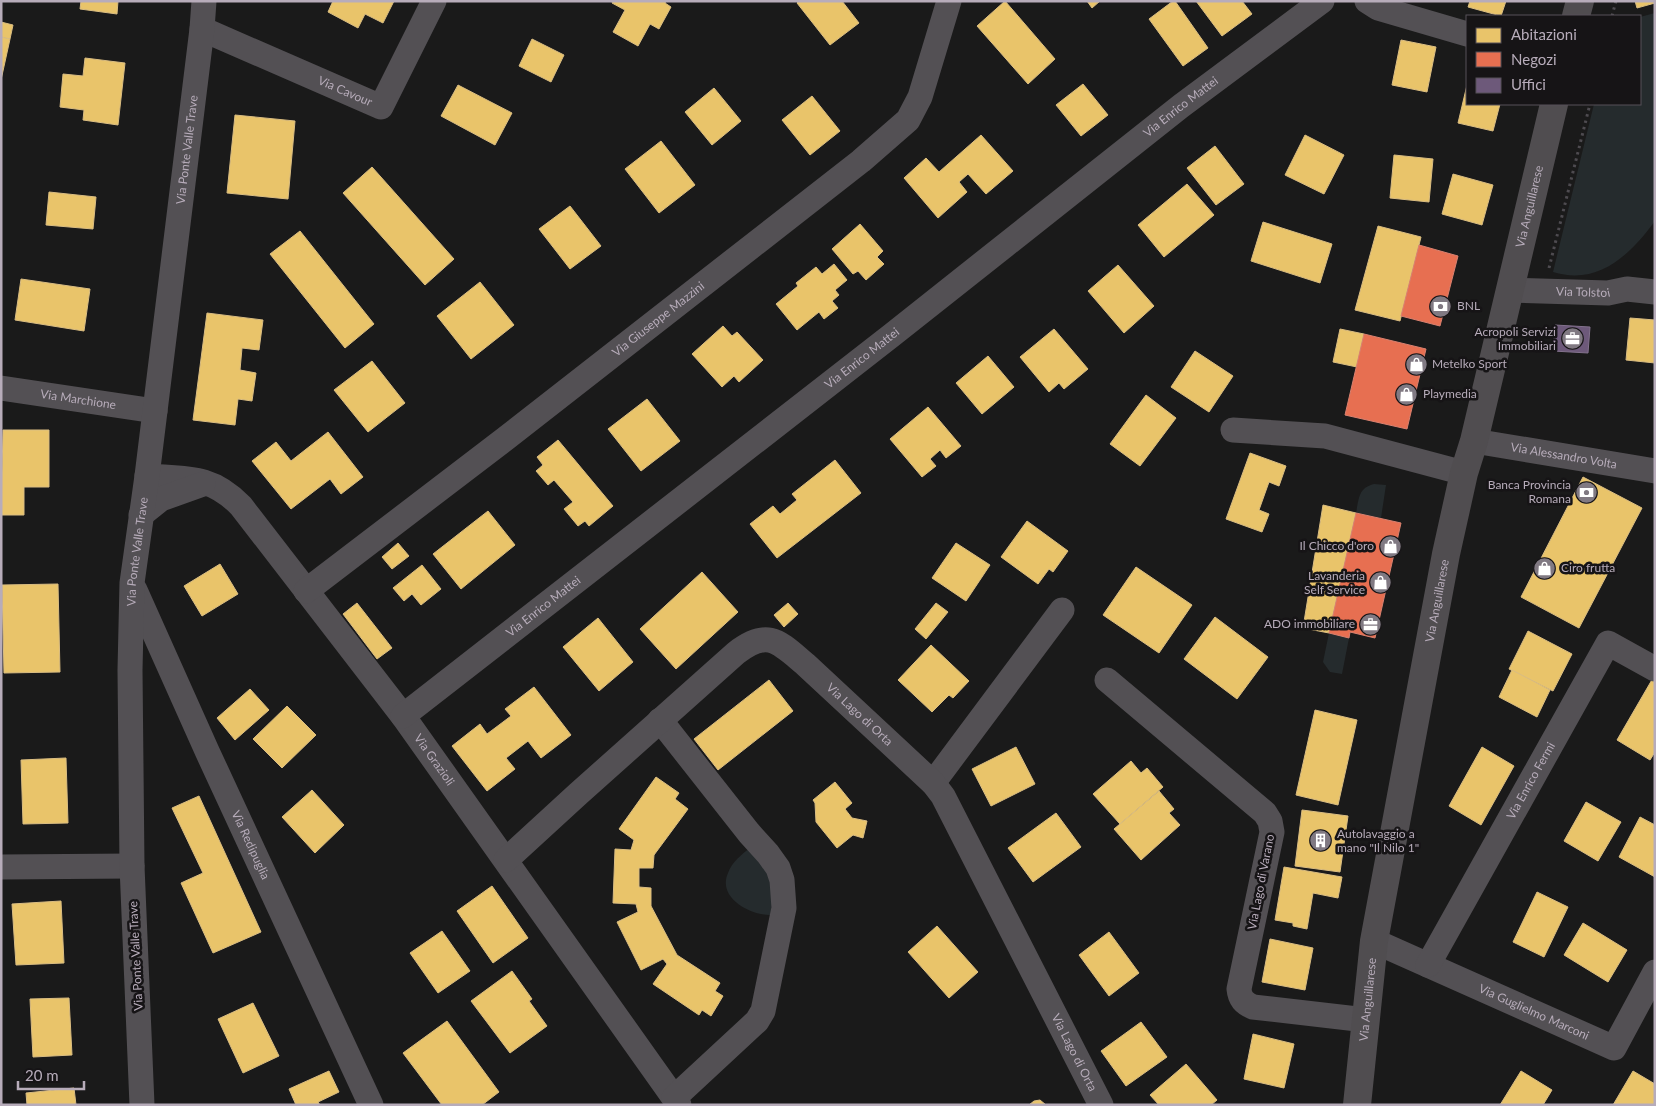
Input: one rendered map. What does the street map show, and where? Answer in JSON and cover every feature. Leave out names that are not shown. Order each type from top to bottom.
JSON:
[{"type":"main road","points":[[1576,15],[1580,1]]},
{"type":"main road","name":"Via Anguillarese","points":[[1357,1105],[1374,941],[1445,559],[1464,473],[1474,441],[1554,105]]},
{"type":"street","name":"Via Ponte Valle Trave","points":[[142,1105],[132,866],[130,670],[132,584],[147,476],[204,1]]},
{"type":"street","name":"Via Cavour","points":[[202,29],[381,106],[434,1]]},
{"type":"street","name":"Via Giuseppe Mazzini","points":[[306,591],[505,439],[861,161],[908,120],[920,97],[949,1]]},
{"type":"street","name":"Via Enrico Mattei","points":[[403,716],[892,335],[1181,106],[1322,1]]},
{"type":"street","points":[[1367,1],[1378,8],[1466,34]]},
{"type":"street","name":"Via Tolstoi","points":[[1509,290],[1608,293],[1627,289],[1655,292]]},
{"type":"street","name":"Via Marchione","points":[[1,388],[155,411]]},
{"type":"street","points":[[1232,430],[1325,436],[1464,473]]},
{"type":"street","name":"Via Alessandro Volta","points":[[1474,441],[1655,471]]},
{"type":"street","name":"Via Grazioli","points":[[147,476],[208,482],[224,490],[241,506],[403,716],[676,1101]]},
{"type":"street","points":[[141,515],[161,499],[208,482]]},
{"type":"street","name":"Via Redipuglia","points":[[132,584],[371,1105]]},
{"type":"street","points":[[933,783],[1062,610]]},
{"type":"street","name":"Via Lago di Orta","points":[[506,860],[736,653],[756,640],[764,639],[774,642],[805,664],[933,783],[948,806],[1101,1105]]},
{"type":"street","name":"Via Enrico Fermi","points":[[1428,965],[1608,643],[1655,669]]},
{"type":"street","name":"Via Lago di Varano","points":[[1108,680],[1265,813],[1270,821],[1272,832],[1239,989],[1242,999],[1246,1004],[1253,1007],[1366,1020]]},
{"type":"street","points":[[660,720],[773,861],[782,880],[784,908],[763,1011],[757,1021],[676,1101]]},
{"type":"street","points":[[1,867],[132,866]]},
{"type":"street","name":"Via Guglielmo Marconi","points":[[1374,941],[1614,1048],[1655,972]]},
{"type":"path","points":[[1612,15],[1616,1]]},
{"type":"path","points":[[1543,291],[1590,105]]},
{"type":"shaded area","points":[[1655,13],[1655,221],[1624,256],[1598,271],[1584,275],[1553,272],[1594,105],[1641,105],[1641,17]]},
{"type":"shaded area","points":[[1374,484],[1386,485],[1381,518],[1356,513],[1362,491]]},
{"type":"shaded area","points":[[1329,633],[1349,638],[1342,674],[1330,672],[1323,662]]},
{"type":"shaded area","points":[[751,847],[776,886],[770,915],[753,912],[745,908],[731,897],[727,890],[726,882],[732,865]]},
{"type":"building: Abitazioni","points":[[81,1],[118,1],[117,14],[80,9]]},
{"type":"building: Abitazioni","points":[[333,1],[394,1],[383,23],[365,14],[358,28],[328,12]]},
{"type":"building: Abitazioni","points":[[613,1],[666,1],[665,3],[671,7],[659,29],[650,24],[638,46],[613,32],[625,10],[612,3]]},
{"type":"building: Abitazioni","points":[[799,1],[842,1],[859,23],[830,45],[797,3]]},
{"type":"building: Abitazioni","points":[[1005,1],[1055,59],[1028,84],[977,26]]},
{"type":"building: Abitazioni","points":[[1087,1],[1100,1],[1092,8]]},
{"type":"building: Abitazioni","points":[[1175,1],[1208,48],[1183,66],[1149,19]]},
{"type":"building: Abitazioni","points":[[1196,1],[1242,1],[1252,14],[1222,36]]},
{"type":"building: Abitazioni","points":[[1470,1],[1506,1],[1501,15],[1468,7]]},
{"type":"building: Abitazioni","points":[[1635,1],[1655,1],[1655,3],[1637,8]]},
{"type":"building: Abitazioni","points":[[1,22],[13,25],[10,39],[1,37]]},
{"type":"building: Abitazioni","points":[[1,37],[10,39],[1,80]]},
{"type":"building: Abitazioni","points":[[532,39],[564,55],[551,82],[519,66]]},
{"type":"building: Abitazioni","points":[[1401,40],[1436,47],[1427,92],[1392,85]]},
{"type":"building: Abitazioni","points":[[85,58],[125,63],[118,125],[83,120],[84,110],[60,107],[63,74],[83,76]]},
{"type":"building: Abitazioni","points":[[1083,84],[1108,115],[1081,136],[1056,105]]},
{"type":"building: Abitazioni","points":[[458,85],[512,113],[495,145],[441,116]]},
{"type":"building: Abitazioni","points":[[714,88],[741,121],[712,145],[685,112]]},
{"type":"building: Abitazioni","points":[[1466,89],[1466,105],[1500,105],[1493,131],[1458,123]]},
{"type":"building: Abitazioni","points":[[812,96],[840,131],[810,155],[782,120]]},
{"type":"building: Abitazioni","points":[[235,115],[295,121],[288,199],[227,193]]},
{"type":"building: Abitazioni","points":[[981,135],[1013,171],[986,194],[968,174],[959,182],[967,192],[938,218],[904,178],[926,158],[939,172]]},
{"type":"building: Abitazioni","points":[[1305,135],[1344,155],[1324,194],[1285,175]]},
{"type":"building: Abitazioni","points":[[661,141],[695,185],[659,213],[625,169]]},
{"type":"building: Abitazioni","points":[[1215,146],[1244,184],[1216,205],[1187,168]]},
{"type":"building: Abitazioni","points":[[1394,155],[1433,159],[1429,202],[1390,198]]},
{"type":"building: Abitazioni","points":[[372,167],[454,259],[425,285],[343,193]]},
{"type":"building: Abitazioni","points":[[1453,174],[1493,185],[1482,225],[1442,214]]},
{"type":"building: Abitazioni","points":[[1187,184],[1214,215],[1164,257],[1138,225]]},
{"type":"building: Abitazioni","points":[[49,192],[96,197],[93,229],[46,225]]},
{"type":"building: Abitazioni","points":[[570,206],[601,246],[570,269],[539,229]]},
{"type":"building: Abitazioni","points":[[1263,222],[1332,244],[1320,283],[1251,261]]},
{"type":"building: Abitazioni","points":[[860,224],[883,251],[877,257],[884,264],[866,280],[858,271],[853,274],[832,249]]},
{"type":"building: Abitazioni","points":[[1378,226],[1421,237],[1400,321],[1355,310]]},
{"type":"building: Abitazioni","points":[[300,231],[374,324],[345,348],[270,254]]},
{"type":"building: Abitazioni","points":[[834,264],[847,280],[835,290],[839,295],[832,301],[838,308],[824,319],[819,312],[797,330],[776,304],[798,286],[796,283],[816,267],[822,274]]},
{"type":"building: Abitazioni","points":[[1118,265],[1154,306],[1124,333],[1088,291]]},
{"type":"building: Abitazioni","points":[[21,279],[90,289],[84,331],[15,320]]},
{"type":"building: Abitazioni","points":[[480,282],[514,325],[471,359],[437,316]]},
{"type":"building: Abitazioni","points":[[207,313],[263,320],[259,350],[242,348],[240,370],[256,373],[252,401],[238,399],[235,425],[193,420]]},
{"type":"building: Abitazioni","points":[[1630,318],[1655,320],[1655,363],[1626,360]]},
{"type":"building: Abitazioni","points":[[723,326],[732,336],[737,332],[763,360],[739,382],[734,376],[722,387],[692,354]]},
{"type":"building: Abitazioni","points":[[1054,329],[1088,369],[1064,389],[1059,383],[1049,392],[1020,357]]},
{"type":"building: Abitazioni","points":[[1340,329],[1364,334],[1357,367],[1333,362]]},
{"type":"building: Abitazioni","points":[[1195,351],[1233,376],[1209,412],[1171,387]]},
{"type":"building: Abitazioni","points":[[988,356],[1014,387],[982,414],[956,383]]},
{"type":"building: Abitazioni","points":[[372,361],[405,403],[368,432],[334,390]]},
{"type":"building: Abitazioni","points":[[1146,395],[1176,418],[1140,466],[1110,444]]},
{"type":"building: Abitazioni","points":[[647,399],[680,441],[641,471],[608,429]]},
{"type":"building: Abitazioni","points":[[928,407],[961,446],[946,458],[940,450],[930,459],[936,466],[922,477],[890,439]]},
{"type":"building: Abitazioni","points":[[3,430],[49,430],[49,487],[24,487],[24,515],[1,515]]},
{"type":"building: Abitazioni","points":[[328,432],[363,477],[341,494],[330,479],[291,509],[252,461],[276,442],[291,461]]},
{"type":"building: Abitazioni","points":[[558,440],[613,506],[589,526],[585,521],[578,526],[564,509],[573,502],[554,480],[548,485],[536,471],[543,465],[537,457]]},
{"type":"building: Abitazioni","points":[[1250,453],[1286,466],[1279,486],[1269,482],[1259,510],[1269,514],[1262,532],[1226,519]]},
{"type":"building: Abitazioni","points":[[835,460],[861,493],[777,558],[750,524],[773,506],[780,514],[797,500],[792,494]]},
{"type":"building: Abitazioni","points":[[1583,477],[1642,508],[1579,628],[1521,597]]},
{"type":"building: Abitazioni","points":[[1323,505],[1356,513],[1329,633],[1303,628]]},
{"type":"building: Abitazioni","points":[[488,511],[515,545],[461,589],[433,554]]},
{"type":"building: Abitazioni","points":[[1027,521],[1068,551],[1053,572],[1049,569],[1038,584],[1001,557]]},
{"type":"building: Abitazioni","points":[[398,543],[409,556],[392,569],[382,557]]},
{"type":"building: Abitazioni","points":[[956,543],[990,565],[966,601],[932,578]]},
{"type":"building: Abitazioni","points":[[220,564],[238,594],[202,616],[184,586]]},
{"type":"building: Abitazioni","points":[[422,565],[441,589],[421,605],[412,594],[404,601],[393,588]]},
{"type":"building: Abitazioni","points":[[1136,567],[1192,605],[1159,653],[1103,615]]},
{"type":"building: Abitazioni","points":[[702,572],[738,612],[676,669],[640,629]]},
{"type":"building: Abitazioni","points":[[58,584],[60,672],[4,673],[2,585]]},
{"type":"building: Abitazioni","points":[[357,603],[392,648],[377,659],[343,614]]},
{"type":"building: Abitazioni","points":[[788,603],[798,614],[784,627],[774,615]]},
{"type":"building: Abitazioni","points":[[936,603],[948,612],[926,639],[915,629]]},
{"type":"building: Abitazioni","points":[[1215,617],[1268,657],[1237,699],[1184,659]]},
{"type":"building: Abitazioni","points":[[598,618],[633,662],[599,691],[563,647]]},
{"type":"building: Abitazioni","points":[[1528,631],[1572,654],[1553,691],[1509,669]]},
{"type":"building: Abitazioni","points":[[931,645],[969,681],[953,698],[949,695],[932,712],[898,680]]},
{"type":"building: Abitazioni","points":[[1512,670],[1550,690],[1537,717],[1499,697]]},
{"type":"building: Abitazioni","points":[[1653,678],[1655,679],[1655,752],[1650,760],[1617,740]]},
{"type":"building: Abitazioni","points":[[769,680],[793,711],[718,770],[694,739]]},
{"type":"building: Abitazioni","points":[[534,687],[571,735],[541,758],[528,741],[506,758],[515,769],[487,791],[452,746],[480,724],[487,734],[511,716],[505,709]]},
{"type":"building: Abitazioni","points":[[250,689],[269,710],[235,740],[217,718]]},
{"type":"building: Abitazioni","points":[[287,706],[316,735],[282,768],[253,739]]},
{"type":"building: Abitazioni","points":[[1315,710],[1357,720],[1338,805],[1296,795]]},
{"type":"building: Abitazioni","points":[[1016,747],[1035,784],[991,806],[972,769]]},
{"type":"building: Abitazioni","points":[[1482,747],[1514,766],[1481,825],[1449,806]]},
{"type":"building: Abitazioni","points":[[66,758],[68,823],[23,824],[21,760]]},
{"type":"building: Abitazioni","points":[[1131,761],[1141,773],[1147,768],[1163,787],[1120,824],[1093,794]]},
{"type":"building: Abitazioni","points":[[656,777],[679,793],[675,799],[688,809],[654,855],[653,868],[639,868],[639,887],[651,888],[651,906],[677,955],[720,983],[715,991],[723,996],[711,1016],[702,1010],[699,1015],[653,984],[667,964],[663,959],[641,970],[617,922],[638,912],[636,904],[613,903],[615,849],[631,850],[634,840],[619,829]]},
{"type":"building: Abitazioni","points":[[835,782],[852,803],[845,809],[852,818],[867,821],[863,838],[853,835],[837,848],[816,822],[815,803],[813,800]]},
{"type":"building: Abitazioni","points":[[312,790],[344,825],[315,853],[282,817]]},
{"type":"building: Abitazioni","points":[[1159,791],[1174,809],[1169,813],[1180,825],[1141,860],[1114,829]]},
{"type":"building: Abitazioni","points":[[199,796],[261,932],[213,953],[181,883],[203,873],[172,808]]},
{"type":"building: Abitazioni","points":[[1586,802],[1621,822],[1598,861],[1564,841]]},
{"type":"building: Abitazioni","name":"Autolavaggio a mano \"Il Nilo 1\"","points":[[1302,810],[1348,816],[1340,872],[1295,866]]},
{"type":"building: Abitazioni","points":[[1056,813],[1081,847],[1033,882],[1008,848]]},
{"type":"building: Abitazioni","points":[[1640,817],[1655,825],[1655,877],[1619,857]]},
{"type":"building: Abitazioni","points":[[1284,867],[1342,877],[1338,898],[1313,893],[1307,929],[1293,926],[1293,923],[1275,920]]},
{"type":"building: Abitazioni","points":[[492,886],[528,938],[493,963],[457,911]]},
{"type":"building: Abitazioni","points":[[1537,892],[1568,907],[1544,957],[1513,942]]},
{"type":"building: Abitazioni","points":[[61,901],[64,963],[16,965],[12,904]]},
{"type":"building: Abitazioni","points":[[1583,923],[1627,950],[1608,982],[1564,955]]},
{"type":"building: Abitazioni","points":[[937,926],[978,972],[949,998],[908,952]]},
{"type":"building: Abitazioni","points":[[442,931],[470,971],[438,993],[410,953]]},
{"type":"building: Abitazioni","points":[[1109,932],[1139,973],[1109,996],[1079,955]]},
{"type":"building: Abitazioni","points":[[1270,939],[1313,948],[1305,990],[1262,982]]},
{"type":"building: Abitazioni","points":[[512,971],[532,999],[529,1001],[547,1026],[510,1053],[471,1001]]},
{"type":"building: Abitazioni","points":[[69,998],[72,1055],[33,1057],[30,999]]},
{"type":"building: Abitazioni","points":[[253,1003],[279,1056],[243,1073],[218,1019]]},
{"type":"building: Abitazioni","points":[[447,1021],[499,1092],[482,1105],[442,1105],[403,1053]]},
{"type":"building: Abitazioni","points":[[1141,1022],[1167,1057],[1126,1086],[1101,1051]]},
{"type":"building: Abitazioni","points":[[1253,1034],[1294,1044],[1284,1088],[1244,1079]]},
{"type":"building: Abitazioni","points":[[1186,1064],[1217,1100],[1211,1105],[1159,1105],[1150,1095]]},
{"type":"building: Abitazioni","points":[[329,1071],[339,1092],[318,1102],[320,1105],[296,1105],[289,1089]]},
{"type":"building: Abitazioni","points":[[1521,1071],[1552,1090],[1543,1105],[1500,1105]]},
{"type":"building: Abitazioni","points":[[1633,1071],[1655,1084],[1655,1105],[1613,1105]]},
{"type":"building: Abitazioni","points":[[74,1088],[76,1105],[27,1105],[26,1093]]},
{"type":"building: Abitazioni","points":[[1040,1100],[1046,1105],[1029,1105],[1034,1101]]},
{"type":"building: Negozi","points":[[1419,245],[1458,256],[1440,326],[1401,316]]},
{"type":"building: Negozi","points":[[1364,334],[1426,349],[1407,429],[1345,415]]},
{"type":"building: Negozi","points":[[1356,513],[1401,523],[1375,638],[1350,632],[1349,638],[1329,633]]},
{"type":"building: Uffici","name":"Acropoli Servizi Immobiliari","points":[[1555,325],[1590,327],[1588,353],[1553,351]]},
{"type":"place","name":"BNL","points":[[1441,306]]},
{"type":"place","name":"Acropoli Servizi Immobiliari","points":[[1572,339]]},
{"type":"place","name":"Metelko Sport","points":[[1416,364]]},
{"type":"place","name":"Playmedia","points":[[1407,394]]},
{"type":"place","name":"Banca Provincia Romana","points":[[1587,492]]},
{"type":"place","name":"Il Chicco d'oro","points":[[1390,546]]},
{"type":"place","name":"Ciro frutta","points":[[1545,568]]},
{"type":"place","name":"Lavanderia Self Service","points":[[1381,583]]},
{"type":"place","name":"ADO immobiliare","points":[[1371,624]]},
{"type":"place","name":"Autolavaggio a mano \"Il Nilo 1\"","points":[[1321,841]]}]
